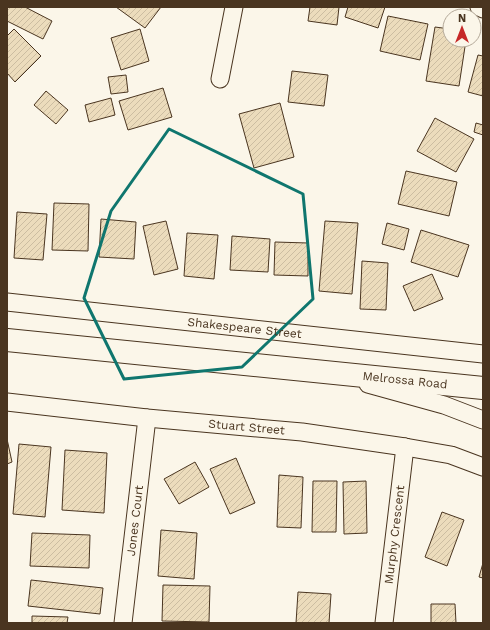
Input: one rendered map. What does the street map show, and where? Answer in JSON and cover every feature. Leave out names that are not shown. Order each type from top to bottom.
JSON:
[{"type":"street","points":[[220,79],[234,7]]},
{"type":"street","points":[[479,7],[483,9]]},
{"type":"street","name":"Shakespeare Street","points":[[7,302],[483,354]]},
{"type":"street","points":[[7,340],[327,372],[444,405],[483,420]]},
{"type":"street","name":"Melrossa Road","points":[[327,372],[483,388]]},
{"type":"street","name":"Stuart Street","points":[[7,402],[147,418],[302,432],[451,455],[483,467]]},
{"type":"street","name":"Jones Court","points":[[123,623],[147,418]]},
{"type":"street","name":"Murphy Crescent","points":[[384,623],[405,447]]},
{"type":"highlighted area","points":[[169,129],[303,194],[313,299],[242,367],[124,379],[84,298],[111,211]]},
{"type":"building","points":[[7,7],[25,7],[52,21],[43,39],[7,21]]},
{"type":"building","points":[[116,7],[161,7],[145,28]]},
{"type":"building","points":[[310,7],[339,7],[337,25],[308,21]]},
{"type":"building","points":[[348,7],[385,7],[378,28],[345,17]]},
{"type":"building","points":[[388,16],[428,24],[420,60],[380,51]]},
{"type":"building","points":[[435,27],[442,28],[442,48],[465,48],[459,86],[426,81]]},
{"type":"building","points":[[14,29],[41,56],[15,82],[7,73],[7,36]]},
{"type":"building","points":[[140,29],[149,61],[121,70],[111,38]]},
{"type":"building","points":[[478,55],[483,56],[483,96],[468,92]]},
{"type":"building","points":[[292,71],[328,75],[324,106],[288,102]]},
{"type":"building","points":[[126,75],[128,92],[111,94],[108,77]]},
{"type":"building","points":[[163,88],[172,117],[128,130],[119,101]]},
{"type":"building","points":[[46,91],[68,110],[56,124],[34,105]]},
{"type":"building","points":[[111,98],[115,115],[89,122],[85,105]]},
{"type":"building","points":[[280,103],[294,157],[254,168],[239,114]]},
{"type":"building","points":[[435,118],[474,139],[456,172],[417,151]]},
{"type":"building","points":[[476,123],[483,125],[483,135],[474,132]]},
{"type":"building","points":[[406,171],[457,182],[449,216],[398,204]]},
{"type":"building","points":[[54,203],[89,204],[88,251],[52,250]]},
{"type":"building","points":[[17,212],[47,214],[43,260],[14,258]]},
{"type":"building","points":[[101,219],[136,222],[134,259],[99,257]]},
{"type":"building","points":[[166,221],[178,269],[154,275],[143,226]]},
{"type":"building","points":[[325,221],[358,223],[352,294],[319,291]]},
{"type":"building","points":[[387,223],[409,229],[404,250],[382,244]]},
{"type":"building","points":[[421,230],[469,245],[458,277],[411,262]]},
{"type":"building","points":[[187,233],[218,235],[214,279],[184,276]]},
{"type":"building","points":[[232,236],[270,239],[268,272],[230,270]]},
{"type":"building","points":[[275,242],[308,243],[308,276],[274,275]]},
{"type":"building","points":[[362,261],[388,263],[386,310],[360,309]]},
{"type":"building","points":[[432,274],[443,299],[414,311],[403,286]]},
{"type":"building","points":[[7,439],[12,462],[7,464]]},
{"type":"building","points":[[19,444],[51,447],[45,517],[13,514]]},
{"type":"building","points":[[65,450],[107,453],[104,513],[62,510]]},
{"type":"building","points":[[236,458],[255,503],[230,514],[210,469]]},
{"type":"building","points":[[195,462],[209,487],[179,504],[164,479]]},
{"type":"building","points":[[279,475],[303,477],[301,528],[277,527]]},
{"type":"building","points":[[313,481],[337,481],[336,532],[312,532]]},
{"type":"building","points":[[366,481],[367,533],[344,534],[343,482]]},
{"type":"building","points":[[442,512],[464,520],[447,566],[425,557]]},
{"type":"building","points":[[161,530],[197,533],[194,579],[158,576]]},
{"type":"building","points":[[32,533],[90,535],[89,568],[30,566]]},
{"type":"building","points":[[483,563],[483,578],[479,577]]},
{"type":"building","points":[[31,580],[103,588],[100,614],[28,606]]},
{"type":"building","points":[[163,585],[210,586],[209,622],[162,621]]},
{"type":"building","points":[[298,592],[331,594],[329,623],[296,623]]},
{"type":"building","points":[[431,604],[455,604],[456,623],[431,623]]},
{"type":"building","points":[[32,616],[68,617],[67,623],[32,623]]}]
